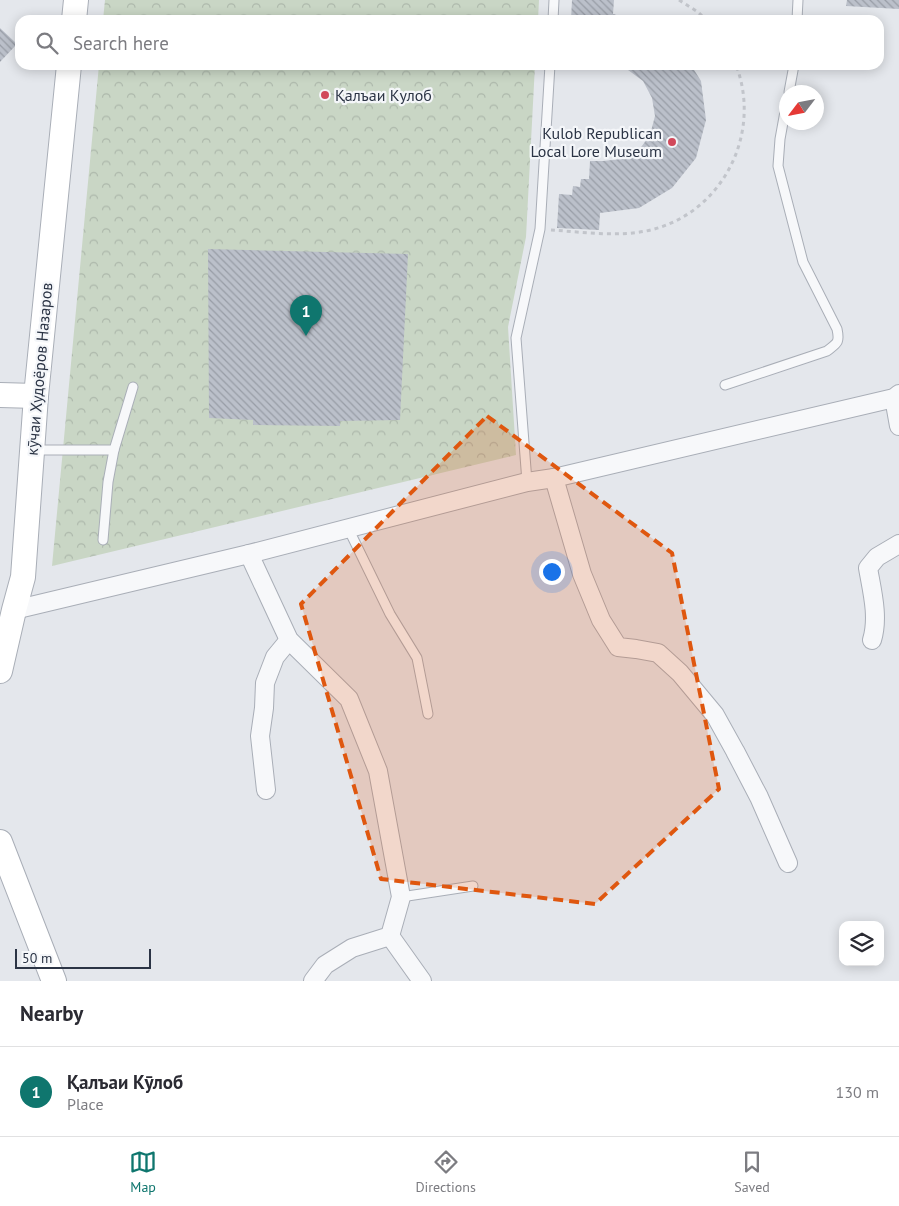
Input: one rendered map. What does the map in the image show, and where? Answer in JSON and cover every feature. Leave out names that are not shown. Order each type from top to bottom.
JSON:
[{"type":"street","points":[[74,15],[76,0]]},
{"type":"street","name":"кӯчаи Худоёров Назаров","points":[[0,671],[23,577],[36,396],[69,70]]},
{"type":"street","points":[[0,395],[36,396]]},
{"type":"street","points":[[14,610],[249,554],[527,482],[554,478],[896,396],[899,426]]},
{"type":"street","points":[[554,478],[582,574],[601,620],[618,647],[658,653],[680,673],[715,715],[759,797],[788,863]]},
{"type":"street","points":[[872,640],[875,632],[874,602],[868,568],[877,556],[899,544]]},
{"type":"street","points":[[249,554],[289,640],[349,699],[378,771],[401,898],[390,936]]},
{"type":"street","points":[[266,790],[260,736],[265,683],[275,658],[289,640]]},
{"type":"street","points":[[0,842],[54,981]]},
{"type":"street","points":[[313,981],[325,965],[352,948],[390,936]]},
{"type":"street","points":[[390,936],[422,981]]},
{"type":"lane","points":[[553,15],[554,0]]},
{"type":"lane","points":[[796,15],[798,0]]},
{"type":"lane","points":[[527,482],[516,338],[540,229],[550,70]]},
{"type":"lane","points":[[790,85],[793,70]]},
{"type":"lane","points":[[725,385],[827,351],[839,339],[837,330],[803,262],[778,166],[782,130]]},
{"type":"lane","points":[[103,540],[108,482],[114,450],[133,387]]},
{"type":"lane","points":[[32,450],[114,450]]},
{"type":"lane","points":[[348,528],[390,614],[417,658],[428,714]]},
{"type":"lane","points":[[401,898],[474,886]]},
{"type":"path","points":[[679,0],[701,15]]},
{"type":"path","points":[[540,229],[629,234],[665,226],[682,218],[697,207],[711,195],[723,180],[739,147],[745,110],[738,70]]},
{"type":"highlighted area","points":[[487,416],[672,553],[719,789],[595,904],[381,879],[301,604]]},
{"type":"green space","points":[[105,0],[539,0],[538,15],[104,15]]},
{"type":"green space","points":[[99,70],[535,70],[526,237],[508,327],[516,455],[52,566]]},
{"type":"building","points":[[572,0],[614,0],[613,14],[616,15],[571,15]]},
{"type":"building","points":[[847,0],[899,0],[899,9],[846,6]]},
{"type":"building","points":[[0,28],[15,42],[15,46],[0,62]]},
{"type":"building","name":"Kulob Republican Local Lore Museum","points":[[628,70],[694,70],[701,81],[706,120],[696,158],[672,188],[639,208],[600,213],[599,230],[557,228],[559,194],[572,195],[573,186],[580,187],[581,179],[589,179],[590,161],[622,159],[639,150],[650,135],[655,116],[652,98],[643,81]]},
{"type":"building","points":[[208,249],[408,254],[400,420],[340,421],[340,426],[253,425],[253,420],[209,418]]},
{"type":"place","name":"Қалъаи Кулоб","points":[[325,95]]},
{"type":"place","name":"Kulob Republican Local Lore Museum","points":[[672,142]]},
{"type":"place","name":"Қалъаи Кӯлоб","points":[[306,336]]}]
